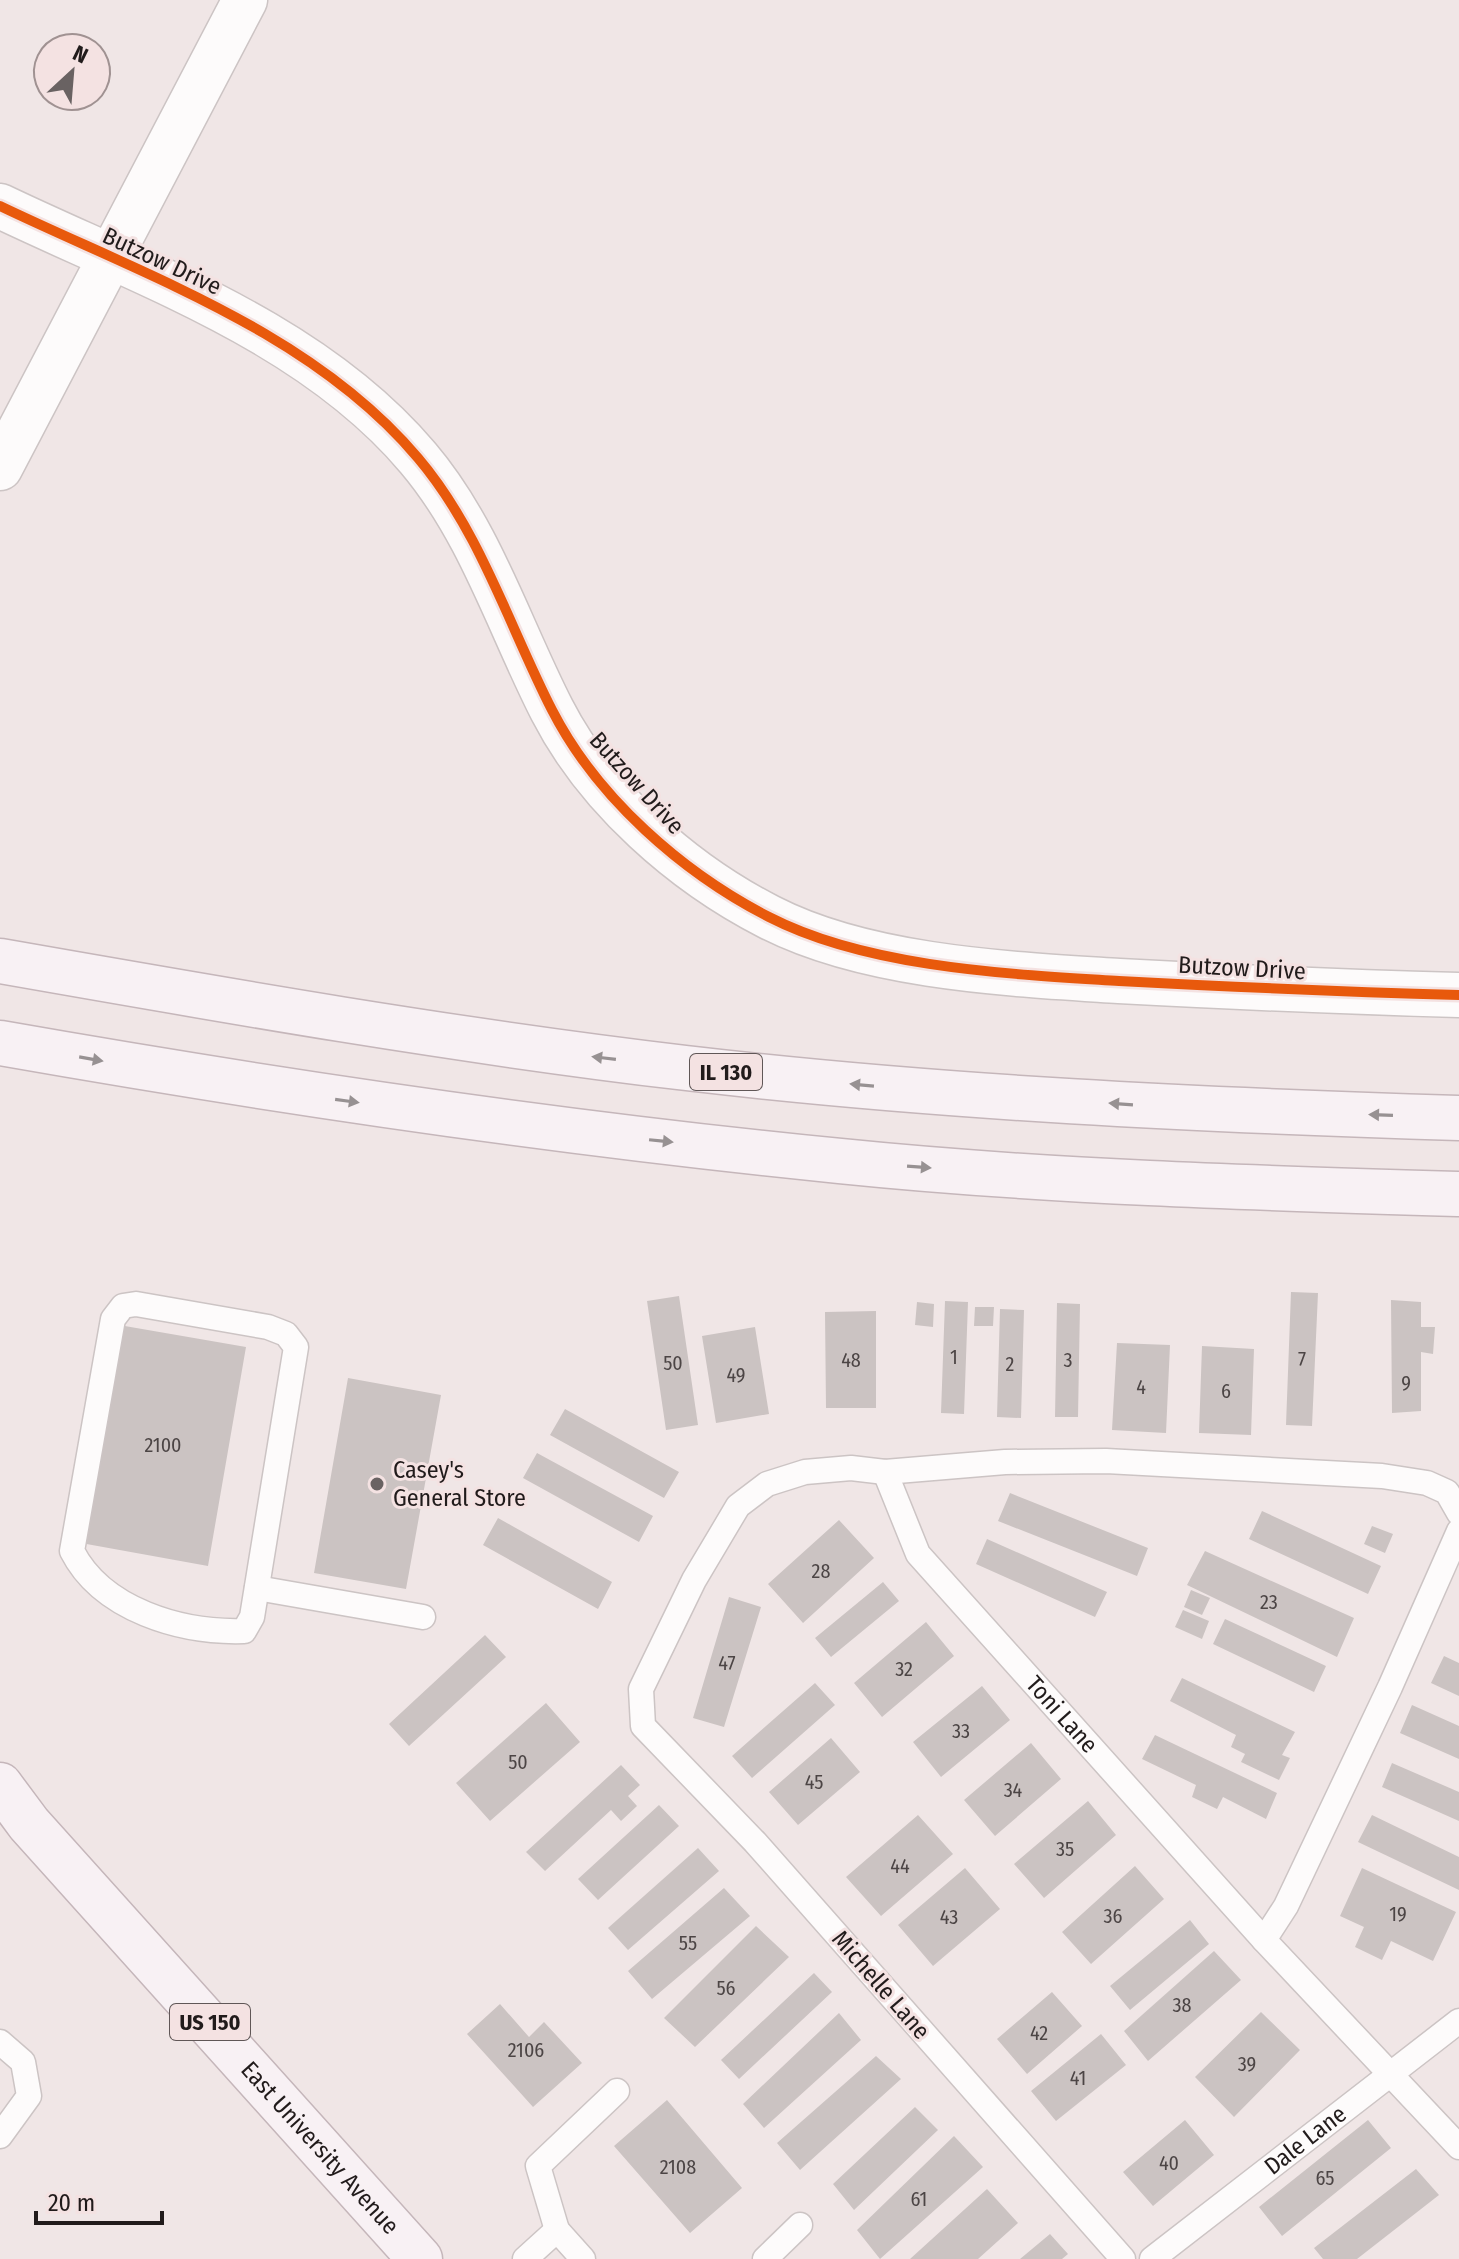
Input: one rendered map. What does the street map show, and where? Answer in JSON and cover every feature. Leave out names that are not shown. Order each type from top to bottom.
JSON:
[{"type":"main road","name":"IL 130","points":[[0,961],[407,1032],[690,1069],[959,1094],[1165,1107],[1459,1118]]},
{"type":"main road","points":[[5,1046],[297,1094],[557,1130],[843,1161],[1168,1185],[1459,1194]]},
{"type":"main road","name":"East University Avenue","points":[[0,1785],[29,1824],[420,2259]]},
{"type":"street","points":[[0,468],[245,0]]},
{"type":"street","name":"Butzow Drive","points":[[0,206],[230,316],[296,353],[367,407],[419,458],[458,516],[554,715],[593,772],[652,836],[698,873],[770,918],[825,939],[922,963],[1002,974],[1294,991],[1459,995]]},
{"type":"lane","points":[[136,1304],[268,1327],[286,1334],[296,1347],[257,1588],[252,1617],[244,1631],[227,1632],[149,1617],[99,1588],[84,1575],[72,1551],[113,1319],[123,1306],[136,1304]]},
{"type":"lane","points":[[885,1472],[1005,1462],[1106,1461],[1382,1476],[1427,1483],[1447,1492],[1459,1513]]},
{"type":"lane","name":"Michelle Lane","points":[[885,1472],[851,1468],[805,1472],[767,1484],[738,1506],[694,1580],[641,1689],[643,1726],[755,1842],[1123,2259]]},
{"type":"lane","name":"Toni Lane","points":[[885,1472],[918,1554],[1264,1940],[1459,2147]]},
{"type":"lane","points":[[1264,1940],[1286,1906],[1390,1687],[1459,1531]]},
{"type":"lane","points":[[257,1588],[423,1617]]},
{"type":"lane","name":"Dale Lane","points":[[1152,2259],[1459,2021]]},
{"type":"lane","points":[[0,2042],[23,2062],[29,2096],[0,2136]]},
{"type":"lane","points":[[583,2259],[557,2230],[538,2166],[617,2091]]},
{"type":"lane","points":[[765,2259],[800,2225]]},
{"type":"lane","points":[[525,2259],[557,2230]]},
{"type":"building","points":[[1291,1292],[1318,1293],[1312,1426],[1286,1425]]},
{"type":"building","points":[[679,1296],[698,1425],[666,1430],[647,1301]]},
{"type":"building","points":[[1391,1300],[1421,1302],[1421,1327],[1435,1327],[1433,1354],[1421,1352],[1421,1411],[1392,1413]]},
{"type":"building","points":[[945,1301],[968,1302],[964,1414],[941,1413]]},
{"type":"building","points":[[917,1302],[934,1304],[933,1327],[915,1325]]},
{"type":"building","points":[[1057,1303],[1080,1304],[1078,1417],[1055,1417]]},
{"type":"building","points":[[975,1307],[994,1307],[993,1326],[974,1326]]},
{"type":"building","points":[[1000,1309],[1024,1310],[1021,1418],[997,1417]]},
{"type":"building","points":[[876,1311],[876,1408],[826,1408],[825,1312]]},
{"type":"building","points":[[119,1325],[246,1347],[208,1566],[81,1543]]},
{"type":"building","points":[[755,1327],[769,1414],[716,1423],[702,1336]]},
{"type":"building","points":[[1117,1343],[1170,1345],[1166,1433],[1112,1430]]},
{"type":"building","points":[[1202,1346],[1254,1349],[1251,1435],[1199,1433]]},
{"type":"building","name":"Casey's General Store","points":[[348,1378],[441,1395],[406,1589],[314,1573]]},
{"type":"building","points":[[565,1409],[679,1472],[664,1498],[550,1435]]},
{"type":"building","points":[[537,1453],[653,1516],[639,1542],[523,1478]]},
{"type":"building","points":[[1010,1493],[1148,1548],[1137,1576],[998,1521]]},
{"type":"building","points":[[1262,1511],[1381,1566],[1368,1594],[1249,1539]]},
{"type":"building","points":[[498,1518],[612,1582],[598,1609],[483,1545]]},
{"type":"building","points":[[839,1520],[874,1558],[803,1623],[768,1584]]},
{"type":"building","points":[[1372,1526],[1393,1534],[1385,1553],[1364,1544]]},
{"type":"building","points":[[987,1539],[1107,1592],[1095,1617],[976,1564]]},
{"type":"building","points":[[1205,1551],[1354,1618],[1337,1657],[1187,1585]]},
{"type":"building","points":[[883,1582],[899,1601],[831,1657],[815,1638]]},
{"type":"building","points":[[1191,1590],[1210,1598],[1202,1615],[1184,1607]]},
{"type":"building","points":[[729,1597],[761,1607],[724,1727],[693,1718]]},
{"type":"building","points":[[1183,1610],[1209,1621],[1202,1639],[1175,1627]]},
{"type":"building","points":[[1225,1619],[1326,1666],[1314,1692],[1213,1644]]},
{"type":"building","points":[[926,1622],[954,1656],[882,1717],[854,1683]]},
{"type":"building","points":[[485,1635],[506,1657],[409,1746],[389,1724]]},
{"type":"building","points":[[1444,1656],[1459,1663],[1459,1696],[1431,1683]]},
{"type":"building","points":[[1182,1678],[1295,1732],[1282,1755],[1290,1758],[1279,1780],[1241,1762],[1245,1754],[1231,1747],[1236,1735],[1170,1701]]},
{"type":"building","points":[[815,1683],[835,1705],[752,1778],[732,1756]]},
{"type":"building","points":[[982,1686],[1010,1720],[941,1777],[913,1742]]},
{"type":"building","points":[[546,1703],[580,1742],[490,1821],[456,1783]]},
{"type":"building","points":[[1412,1705],[1459,1726],[1459,1759],[1400,1733]]},
{"type":"building","points":[[1155,1735],[1277,1793],[1266,1819],[1223,1797],[1217,1809],[1192,1797],[1196,1785],[1142,1759]]},
{"type":"building","points":[[831,1738],[860,1772],[798,1825],[769,1792]]},
{"type":"building","points":[[1031,1743],[1061,1779],[995,1836],[964,1800]]},
{"type":"building","points":[[1392,1763],[1459,1792],[1459,1821],[1382,1787]]},
{"type":"building","points":[[621,1765],[640,1785],[628,1796],[637,1806],[621,1821],[611,1810],[545,1871],[526,1852]]},
{"type":"building","points":[[1088,1801],[1116,1835],[1044,1898],[1014,1864]]},
{"type":"building","points":[[659,1805],[679,1826],[598,1900],[578,1879]]},
{"type":"building","points":[[918,1815],[953,1854],[881,1916],[846,1877]]},
{"type":"building","points":[[1372,1815],[1459,1857],[1459,1890],[1358,1842]]},
{"type":"building","points":[[698,1848],[719,1871],[628,1950],[608,1928]]},
{"type":"building","points":[[1135,1866],[1164,1899],[1091,1964],[1062,1932]]},
{"type":"building","points":[[965,1868],[1000,1909],[933,1966],[898,1925]]},
{"type":"building","points":[[1362,1868],[1456,1912],[1433,1961],[1391,1941],[1382,1960],[1355,1947],[1364,1927],[1340,1916]]},
{"type":"building","points":[[724,1888],[750,1916],[652,1999],[628,1971]]},
{"type":"building","points":[[1190,1920],[1209,1944],[1130,2010],[1110,1986]]},
{"type":"building","points":[[756,1926],[789,1957],[695,2047],[664,2018]]},
{"type":"building","points":[[1214,1951],[1241,1980],[1148,2061],[1124,2031]]},
{"type":"building","points":[[814,1973],[832,1992],[739,2079],[721,2060]]},
{"type":"building","points":[[1052,1992],[1082,2026],[1027,2074],[997,2039]]},
{"type":"building","points":[[500,2004],[529,2037],[544,2022],[582,2063],[533,2107],[467,2034]]},
{"type":"building","points":[[1261,2012],[1300,2050],[1234,2117],[1195,2077]]},
{"type":"building","points":[[839,2013],[861,2040],[764,2128],[743,2104]]},
{"type":"building","points":[[1101,2034],[1126,2065],[1056,2121],[1031,2091]]},
{"type":"building","points":[[876,2056],[901,2079],[800,2170],[777,2143]]},
{"type":"building","points":[[667,2100],[742,2188],[690,2233],[614,2146]]},
{"type":"building","points":[[915,2107],[938,2130],[854,2210],[833,2184]]},
{"type":"building","points":[[1185,2120],[1214,2155],[1153,2206],[1123,2172]]},
{"type":"building","points":[[1368,2120],[1391,2148],[1282,2236],[1259,2207]]},
{"type":"building","points":[[954,2136],[983,2167],[880,2259],[857,2230]]},
{"type":"building","points":[[1416,2169],[1439,2195],[1357,2259],[1323,2259],[1314,2248]]},
{"type":"building","points":[[987,2189],[1018,2223],[978,2259],[910,2259]]},
{"type":"building","points":[[1050,2234],[1068,2254],[1062,2259],[1020,2259]]},
{"type":"cycle path","points":[[0,206],[223,311],[277,341],[328,375],[376,414],[418,458],[459,516],[552,710],[593,773],[618,803],[674,855],[737,899],[769,917],[850,948],[940,966],[1162,983],[1459,995]]},
{"type":"place","name":"Casey's General Store","points":[[377,1484]]}]
